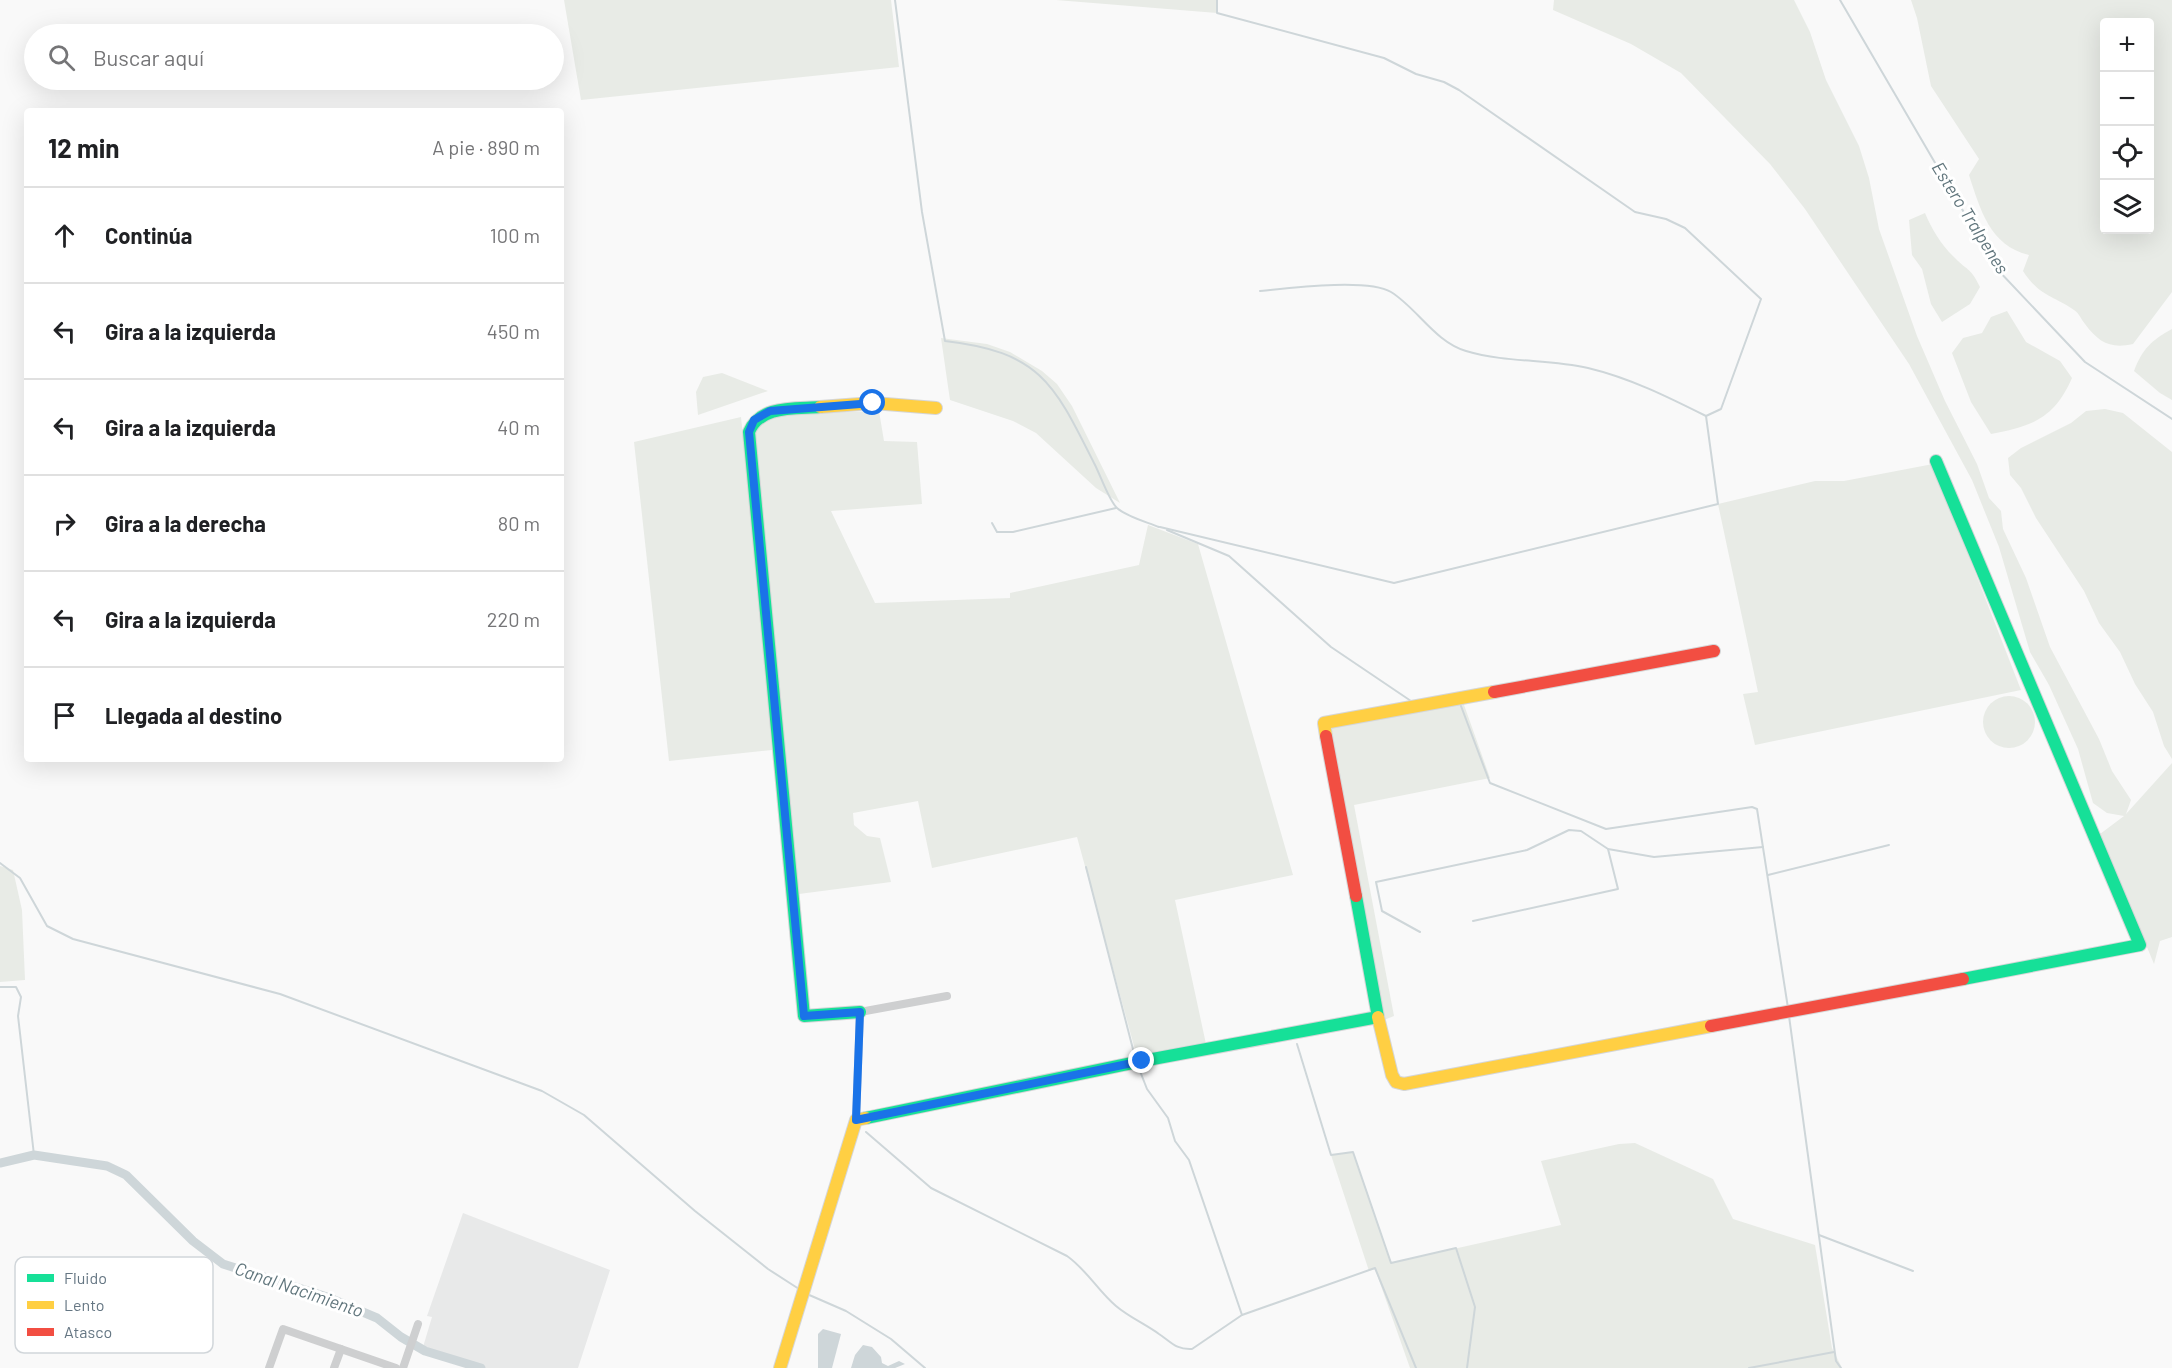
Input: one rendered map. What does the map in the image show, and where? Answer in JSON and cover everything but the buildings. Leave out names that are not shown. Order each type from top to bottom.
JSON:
[{"type":"street","points":[[936,408],[873,403],[770,411],[754,420],[749,432],[804,1016],[860,1012],[947,996]]},
{"type":"street","points":[[1714,651],[1324,723],[1378,1017],[1392,1075],[1396,1082],[1404,1084],[2140,945],[1936,461]]},
{"type":"street","points":[[780,1368],[856,1120],[860,1012]]},
{"type":"street","points":[[856,1120],[1142,1061],[1378,1017]]},
{"type":"street","points":[[403,1368],[418,1324]]},
{"type":"street","points":[[269,1368],[283,1329],[396,1368]]},
{"type":"street","points":[[334,1368],[341,1349]]},
{"type":"shaded area","points":[[564,0],[891,0],[899,67],[581,100]]},
{"type":"shaded area","points":[[1056,0],[1216,0],[1217,13]]},
{"type":"shaded area","points":[[1554,0],[1794,0],[1810,32],[1826,80],[1859,146],[1869,178],[1879,229],[1917,336],[1945,401],[1977,464],[1989,498],[2001,511],[2003,529],[2026,578],[2050,647],[2099,739],[2112,771],[2131,800],[2126,814],[2172,763],[2172,937],[2160,941],[2154,964],[2100,834],[2124,816],[2107,813],[2093,803],[2078,749],[2049,685],[2030,652],[1999,547],[1972,480],[1909,364],[1805,209],[1770,164],[1681,73],[1631,44],[1553,10]]},
{"type":"shaded area","points":[[1911,0],[2172,0],[2172,292],[2133,344],[2118,346],[2101,340],[2090,331],[2076,311],[2040,290],[2029,279],[2023,271],[2029,255],[2005,243],[1988,224],[1969,175],[1979,159],[1931,86]]},
{"type":"shaded area","points":[[1925,213],[1942,243],[1971,273],[1980,287],[1970,304],[1942,322],[1931,304],[1922,269],[1912,255],[1909,220]]},
{"type":"shaded area","points":[[2007,311],[2026,342],[2060,361],[2072,378],[2058,403],[2049,412],[2030,424],[1991,434],[1971,402],[1952,353],[1963,338],[1982,333],[1991,317]]},
{"type":"shaded area","points":[[2172,329],[2172,400],[2134,371],[2148,346]]},
{"type":"shaded area","points":[[941,338],[987,344],[1010,352],[1042,371],[1057,384],[1072,406],[1120,503],[1096,488],[1036,433],[1013,421],[950,400]]},
{"type":"shaded area","points":[[722,373],[768,391],[698,415],[696,392],[703,377]]},
{"type":"shaded area","points":[[2105,409],[2123,413],[2172,452],[2172,759],[2164,746],[2153,712],[2135,684],[2120,652],[2099,623],[2084,591],[2036,518],[2021,488],[2010,475],[2008,458],[2021,448],[2071,423],[2086,411]]},
{"type":"shaded area","points":[[879,411],[884,441],[917,442],[922,504],[831,511],[875,603],[1010,598],[1010,593],[1139,565],[1148,525],[1198,544],[1293,875],[1175,900],[1206,1044],[1137,1057],[1077,837],[932,868],[918,801],[853,813],[854,825],[867,836],[880,838],[891,882],[799,894],[753,434],[758,424],[777,414]]},
{"type":"shaded area","points":[[741,417],[758,577],[772,750],[669,761],[634,442]]},
{"type":"shaded area","points":[[1933,464],[2021,690],[1755,745],[1743,694],[1758,692],[1718,504],[1815,481],[1844,481]]},
{"type":"shaded area","points":[[2004,696],[2014,696],[2023,700],[2031,708],[2035,722],[2031,736],[2023,744],[2014,748],[2004,748],[1995,744],[1987,736],[1983,727],[1983,717],[1987,708],[1995,700]]},
{"type":"shaded area","points":[[1463,702],[1490,778],[1354,805],[1394,1016],[1384,1020],[1331,726]]},
{"type":"shaded area","points":[[0,866],[13,870],[22,910],[25,980],[0,982]]},
{"type":"shaded area","points":[[1635,1143],[1713,1179],[1733,1219],[1815,1245],[1832,1348],[1842,1368],[1410,1368],[1375,1269],[1369,1271],[1331,1155],[1353,1152],[1391,1263],[1561,1225],[1541,1161],[1619,1144]]},
{"type":"shaded area","points":[[463,1213],[610,1270],[578,1368],[480,1368],[423,1347],[432,1317],[427,1316]]},
{"type":"shaded area","points":[[823,1329],[841,1334],[832,1368],[818,1368],[818,1334]]},
{"type":"shaded area","points":[[863,1345],[872,1347],[881,1357],[882,1363],[888,1366],[899,1361],[905,1364],[895,1368],[851,1368],[855,1355]]},
{"type":"waterway","points":[[895,0],[922,212],[945,341],[1003,353],[1023,363],[1040,376],[1067,412],[1114,505],[1126,514],[1159,527]]},
{"type":"waterway","points":[[1160,527],[1394,583],[1718,504],[1706,416],[1721,409],[1761,299],[1685,228],[1666,219],[1635,212],[1459,90],[1444,82],[1416,74],[1384,58],[1217,13],[1217,0]]},
{"type":"waterway","name":"Estero Tralpenes","points":[[1840,0],[1997,269],[2085,362],[2172,419]]},
{"type":"waterway","points":[[1260,291],[1328,285],[1380,288],[1400,299],[1436,333],[1455,347],[1481,355],[1573,365],[1604,372],[1648,389],[1706,416]]},
{"type":"waterway","points":[[992,523],[997,532],[1013,532],[1116,508]]},
{"type":"waterway","points":[[1167,530],[1229,556],[1331,647],[1411,701]]},
{"type":"waterway","points":[[1461,706],[1490,783],[1606,829],[1752,807],[1757,809],[1788,1008]]},
{"type":"waterway","points":[[1420,932],[1382,911],[1376,882],[1527,850],[1569,830],[1581,831],[1608,849],[1654,857],[1763,847]]},
{"type":"waterway","points":[[1768,875],[1889,845]]},
{"type":"waterway","points":[[1473,921],[1618,889],[1608,849]]},
{"type":"waterway","points":[[0,863],[20,878],[47,926],[73,939],[280,994],[542,1091],[584,1115],[695,1211],[768,1269],[799,1289]]},
{"type":"waterway","points":[[1086,867],[1135,1057]]},
{"type":"waterway","points":[[0,987],[16,987],[21,997],[18,1016],[34,1155]]},
{"type":"waterway","points":[[1789,1016],[1836,1361],[1841,1368]]},
{"type":"waterway","points":[[1297,1044],[1331,1155],[1353,1152],[1391,1263],[1456,1248],[1475,1307],[1467,1368]]},
{"type":"waterway","points":[[1138,1066],[1147,1089],[1168,1118],[1175,1141],[1189,1160],[1242,1315],[1375,1268],[1416,1368]]},
{"type":"waterway","points":[[866,1132],[931,1188],[1067,1256],[1116,1306],[1178,1347],[1192,1349],[1242,1315]]},
{"type":"waterway","name":"Canal Nacimiento","points":[[0,1163],[34,1155],[107,1166],[126,1175],[193,1241],[223,1264],[327,1297],[377,1318],[401,1337],[425,1351],[481,1368]]},
{"type":"waterway","points":[[1819,1235],[1913,1271]]},
{"type":"waterway","points":[[807,1294],[846,1311],[891,1339],[925,1368]]},
{"type":"waterway","points":[[1749,1368],[1834,1352]]},
{"type":"traffic: fast","points":[[820,407],[779,410],[769,413],[754,423],[749,432],[804,1016],[860,1012]]},
{"type":"traffic: fast","points":[[1936,461],[2140,945],[1963,979]]},
{"type":"traffic: fast","points":[[866,1118],[1142,1061],[1378,1017],[1356,896]]},
{"type":"traffic: slow","points":[[820,407],[873,403],[936,408]]},
{"type":"traffic: slow","points":[[1326,736],[1324,723],[1494,692]]},
{"type":"traffic: slow","points":[[1378,1017],[1392,1075],[1396,1082],[1404,1084],[1711,1026]]},
{"type":"traffic: slow","points":[[780,1368],[856,1120],[866,1118]]},
{"type":"traffic: jam","points":[[1494,692],[1714,651]]},
{"type":"traffic: jam","points":[[1326,736],[1356,896]]},
{"type":"traffic: jam","points":[[1711,1026],[1963,979]]},
{"type":"route","points":[[873,403],[770,411],[754,420],[749,432],[804,1016],[860,1012],[856,1120],[1142,1061]]}]
